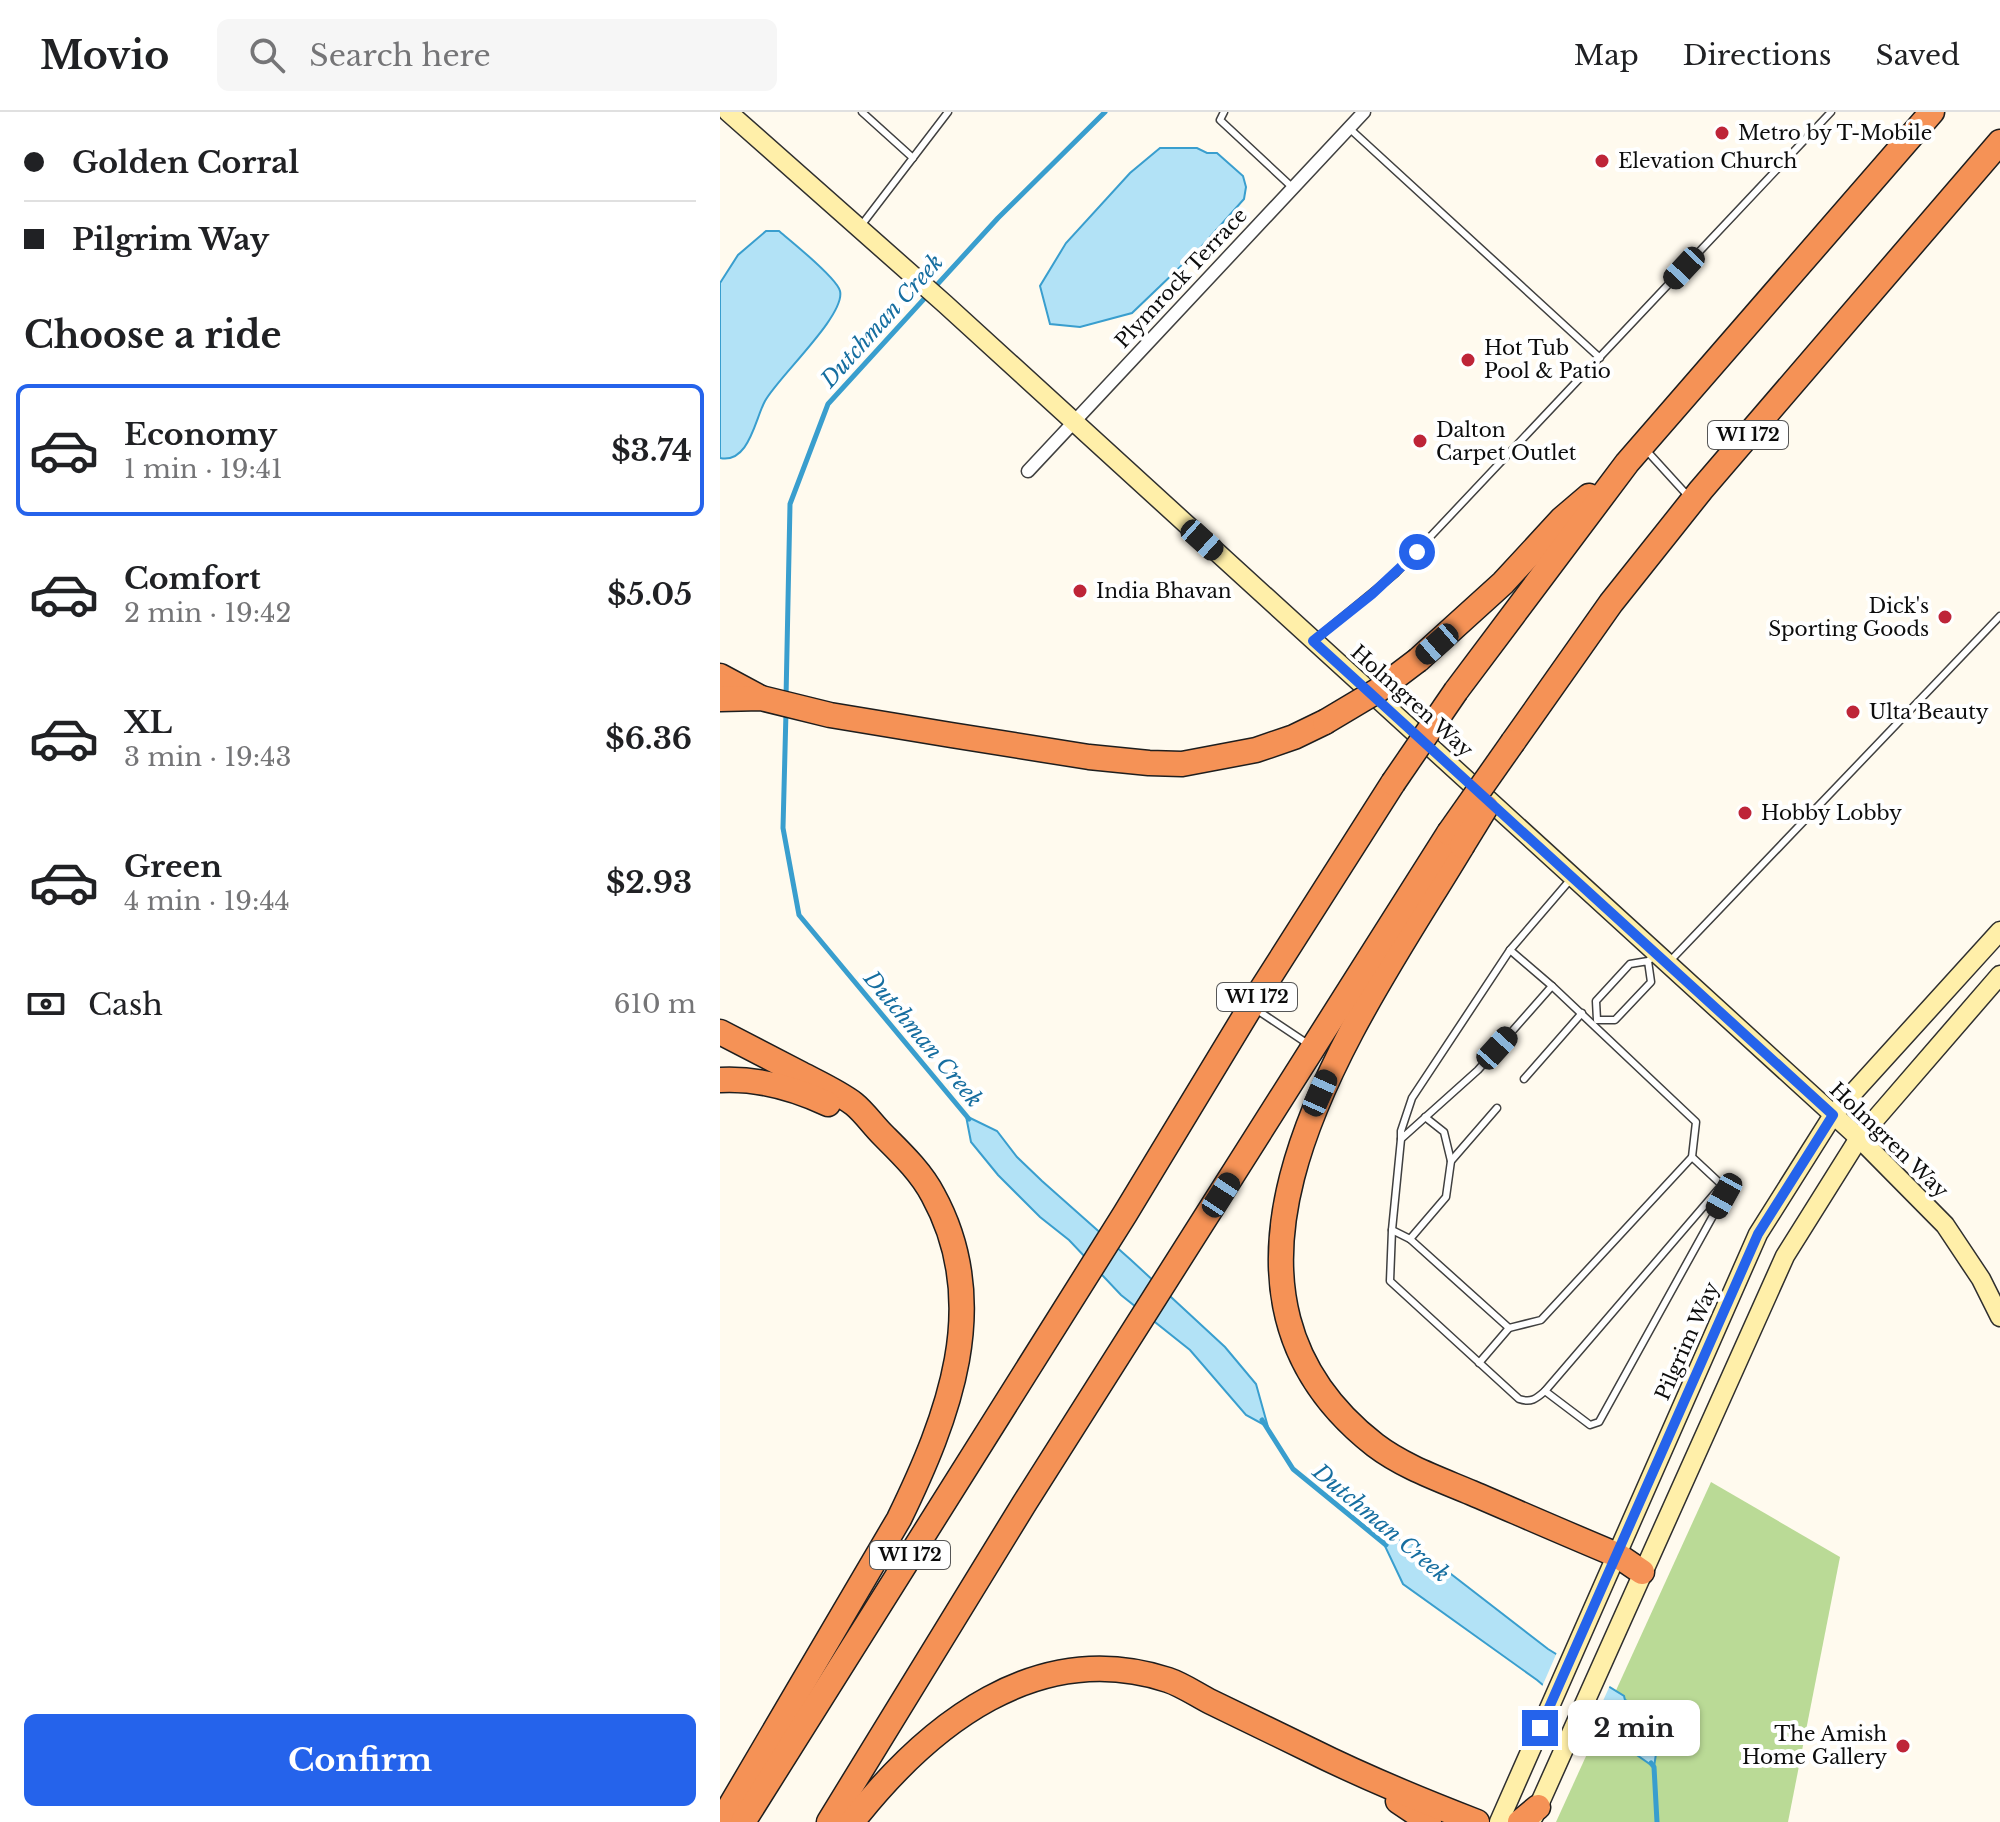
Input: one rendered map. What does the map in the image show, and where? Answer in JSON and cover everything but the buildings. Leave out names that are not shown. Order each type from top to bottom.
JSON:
[{"type":"highway","name":"WI 172","points":[[743,1822],[1125,1214],[1251,1006],[1393,783],[1456,691],[1635,454],[1932,112]]},
{"type":"highway","name":"WI 172","points":[[829,1822],[1314,1048],[1456,840],[1508,748],[1611,603],[1693,500],[2000,142]]},
{"type":"highway","points":[[720,676],[761,698],[830,715],[1089,757],[1182,764],[1256,750],[1325,722],[1377,691],[1418,660],[1503,583],[1562,519],[1635,454]]},
{"type":"highway","points":[[720,699],[761,698]]},
{"type":"highway","points":[[1456,840],[1320,1093],[1298,1154],[1285,1204],[1281,1254],[1286,1307],[1297,1345],[1318,1383],[1343,1416],[1376,1445],[1411,1467],[1617,1555],[1642,1572]]},
{"type":"highway","points":[[720,1032],[854,1104],[907,1158],[933,1194],[947,1226],[959,1269],[962,1311],[958,1361],[933,1445],[899,1519],[721,1822]]},
{"type":"highway","points":[[720,1080],[763,1081],[809,1095],[874,1125]]},
{"type":"highway","points":[[852,1822],[907,1759],[956,1717],[1025,1681],[1075,1670],[1134,1672],[1169,1681],[1363,1777],[1477,1822]]},
{"type":"highway","points":[[1363,1777],[1429,1822]]},
{"type":"street","name":"Holmgren Way","points":[[728,112],[945,304],[1572,878],[1657,960],[1859,1138],[1945,1225],[1981,1279],[2000,1317]]},
{"type":"street","name":"Plymrock Terrace","points":[[1028,471],[1364,112]]},
{"type":"street","name":"Pilgrim Way","points":[[1499,1822],[1758,1234],[1833,1115],[2000,931]]},
{"type":"street","points":[[1530,1817],[1785,1256],[1859,1138],[2000,975]]},
{"type":"lane","points":[[862,112],[913,158]]},
{"type":"lane","points":[[859,228],[948,112]]},
{"type":"lane","points":[[1224,112],[1220,120],[1293,188]]},
{"type":"lane","points":[[1313,641],[1396,573],[1831,112]]},
{"type":"lane","points":[[1349,128],[1600,358]]},
{"type":"lane","points":[[1635,454],[1693,500]]},
{"type":"lane","points":[[1657,960],[1630,964],[1596,1001],[1597,1020],[1615,1020],[1651,982],[1657,960],[2000,616]]},
{"type":"lane","points":[[1572,878],[1510,950],[1412,1098],[1401,1131],[1390,1281],[1519,1399],[1527,1402],[1535,1400],[1722,1185]]},
{"type":"lane","points":[[1479,1363],[1509,1328],[1541,1320],[1692,1157],[1696,1122],[1582,1013],[1510,950]]},
{"type":"lane","points":[[1401,1139],[1478,1070],[1552,986]]},
{"type":"lane","points":[[1251,1006],[1314,1048]]},
{"type":"lane","points":[[1524,1079],[1582,1013]]},
{"type":"lane","points":[[1451,1161],[1497,1108]]},
{"type":"lane","points":[[1410,1239],[1446,1197],[1451,1161],[1444,1132],[1425,1117]]},
{"type":"lane","points":[[1545,1391],[1590,1425],[1599,1422],[1724,1196],[1722,1185],[1692,1157]]},
{"type":"lane","points":[[1392,1230],[1410,1239],[1509,1328]]},
{"type":"green space","points":[[1711,1482],[1840,1557],[1788,1822],[1556,1822]]},
{"type":"water","points":[[1160,148],[1197,148],[1207,153],[1217,153],[1243,176],[1246,187],[1244,199],[1202,246],[1132,313],[1080,327],[1050,324],[1040,286],[1066,243],[1130,173]]},
{"type":"water","points":[[766,231],[779,231],[823,269],[840,291],[839,302],[822,330],[772,390],[744,447],[730,458],[720,458],[720,283],[738,255]]},
{"type":"water","points":[[966,1116],[997,1131],[1017,1157],[1042,1181],[1225,1347],[1256,1384],[1268,1427],[1246,1415],[1190,1350],[1121,1295],[1069,1240],[1040,1217],[998,1175],[971,1142]]},
{"type":"water","points":[[1407,1540],[1548,1649],[1641,1708],[1658,1741],[1654,1767],[1634,1753],[1623,1736],[1612,1731],[1596,1730],[1537,1680],[1403,1584],[1383,1542]]},
{"type":"pier","points":[[1558,1650],[1611,1683],[1590,1730],[1541,1689]]},
{"type":"waterway","name":"Dutchman Creek","points":[[786,698],[790,504],[828,404],[998,218],[1105,112]]},
{"type":"waterway","name":"Dutchman Creek","points":[[786,712],[783,828],[799,915],[969,1119]]},
{"type":"waterway","name":"Dutchman Creek","points":[[1262,1420],[1293,1469],[1386,1545]]},
{"type":"waterway","name":"Dutchman Creek","points":[[1651,1763],[1654,1767],[1657,1822]]},
{"type":"place","name":"Metro by T-Mobile","points":[[1722,133]]},
{"type":"place","name":"Elevation Church","points":[[1602,161]]},
{"type":"place","name":"Hot Tub Pool & Patio","points":[[1468,360]]},
{"type":"place","name":"Dalton Carpet Outlet","points":[[1420,441]]},
{"type":"place","name":"India Bhavan","points":[[1080,591]]},
{"type":"place","name":"Dick's Sporting Goods","points":[[1945,617]]},
{"type":"place","name":"Ulta Beauty","points":[[1853,712]]},
{"type":"place","name":"Hobby Lobby","points":[[1745,813]]},
{"type":"place","name":"The Amish Home Gallery","points":[[1903,1746]]},
{"type":"route","points":[[1417,552],[1372,594],[1313,641],[1833,1115],[1758,1234],[1540,1728]]}]
